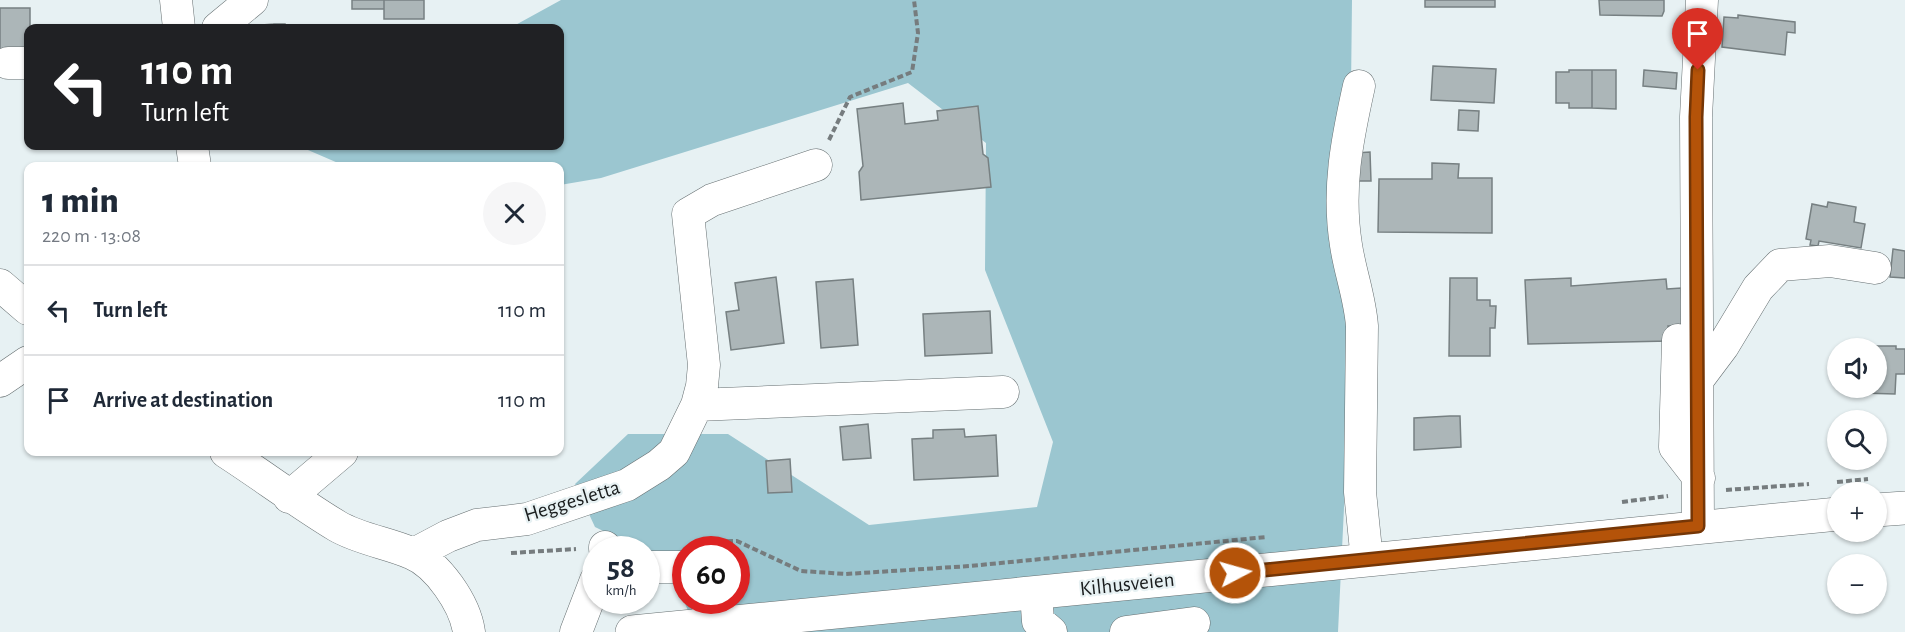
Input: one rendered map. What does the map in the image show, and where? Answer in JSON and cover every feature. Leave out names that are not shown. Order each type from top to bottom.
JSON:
[{"type":"main road","points":[[1887,500],[1905,508]]},
{"type":"main road","name":"Kilhusveien","points":[[750,610],[1036,593],[1827,515]]},
{"type":"main road","name":"Kilhusveien","points":[[632,632],[703,614]]},
{"type":"street","points":[[176,0],[179,24]]},
{"type":"street","points":[[223,24],[252,0]]},
{"type":"street","points":[[1698,526],[1696,117],[1702,0]]},
{"type":"street","points":[[1359,86],[1344,155],[1342,202],[1346,245],[1362,326],[1360,492],[1367,560]]},
{"type":"street","name":"Heggesletta","points":[[414,554],[448,536],[477,525],[527,519],[627,485],[674,452],[697,405],[704,365],[688,214],[712,200],[816,165]]},
{"type":"street","points":[[1699,378],[1730,336],[1758,288],[1780,265],[1830,261],[1875,268]]},
{"type":"street","points":[[0,285],[24,306]]},
{"type":"street","points":[[1678,340],[1675,447],[1699,485]]},
{"type":"street","points":[[0,381],[24,365]]},
{"type":"street","points":[[697,405],[1003,392]]},
{"type":"street","points":[[233,456],[289,497],[341,528],[414,554],[448,585],[467,616],[469,632]]},
{"type":"street","points":[[289,497],[337,456]]},
{"type":"street","points":[[1126,632],[1194,627],[1192,577]]},
{"type":"street","points":[[1036,593],[1038,621],[1051,632]]},
{"type":"street","points":[[576,632],[583,614]]},
{"type":"path","points":[[816,165],[850,97],[912,72],[918,33],[914,0]]},
{"type":"path","points":[[1611,504],[1699,485],[1813,483]]},
{"type":"path","points":[[750,547],[801,571],[846,574],[970,566],[1272,537]]},
{"type":"path","points":[[503,554],[582,549]]},
{"type":"shaded area","points":[[561,0],[1352,0],[1347,446],[1338,632],[697,632],[689,614],[750,614],[750,536],[672,536],[672,573],[668,563],[660,559],[660,536],[613,536],[595,527],[575,484],[628,434],[728,434],[869,525],[1037,507],[1053,442],[985,270],[986,143],[908,83],[601,178],[564,184],[564,162],[336,162],[308,150],[564,150],[564,24],[517,24]]},
{"type":"building","points":[[352,0],[384,0],[384,9],[352,9]]},
{"type":"building","points":[[384,0],[424,0],[424,19],[384,19]]},
{"type":"building","points":[[1425,0],[1495,0],[1495,7],[1425,7]]},
{"type":"building","points":[[1599,0],[1664,0],[1664,11],[1662,16],[1600,15]]},
{"type":"building","points":[[0,8],[30,8],[30,24],[24,24],[24,50],[0,59]]},
{"type":"building","points":[[1738,15],[1795,22],[1795,33],[1787,32],[1785,55],[1722,47],[1724,17],[1738,18]]},
{"type":"building","points":[[1433,66],[1496,69],[1494,103],[1431,100]]},
{"type":"building","points":[[1569,70],[1592,70],[1592,108],[1569,108],[1569,103],[1556,103],[1556,72],[1569,72]]},
{"type":"building","points":[[1592,70],[1616,70],[1616,109],[1592,108]]},
{"type":"building","points":[[1644,70],[1677,73],[1676,89],[1643,86]]},
{"type":"building","points":[[903,103],[905,124],[938,120],[937,111],[978,106],[983,154],[988,158],[991,187],[861,200],[859,172],[863,166],[857,109]]},
{"type":"building","points":[[1459,110],[1479,111],[1478,131],[1458,130]]},
{"type":"building","points":[[1370,152],[1371,181],[1355,181],[1355,153]]},
{"type":"building","points":[[1432,163],[1459,164],[1458,178],[1492,178],[1492,233],[1378,232],[1379,179],[1432,179]]},
{"type":"building","points":[[1828,202],[1856,207],[1854,222],[1865,224],[1861,248],[1819,241],[1818,246],[1810,245],[1811,240],[1806,239],[1812,204],[1827,207]]},
{"type":"building","points":[[1893,249],[1905,251],[1905,278],[1890,277]]},
{"type":"building","points":[[776,277],[784,343],[731,350],[726,312],[739,310],[735,283]]},
{"type":"building","points":[[1450,278],[1477,278],[1477,300],[1490,300],[1490,306],[1496,306],[1495,328],[1490,328],[1490,356],[1449,356]]},
{"type":"building","points":[[1571,278],[1571,286],[1666,279],[1667,289],[1681,288],[1683,326],[1668,326],[1669,341],[1528,344],[1525,280]]},
{"type":"building","points":[[853,279],[858,345],[821,348],[816,282]]},
{"type":"building","points":[[990,311],[992,353],[925,356],[923,314]]},
{"type":"building","points":[[1887,346],[1905,349],[1905,374],[1896,374],[1895,394],[1887,394]]},
{"type":"building","points":[[1460,416],[1461,447],[1414,450],[1414,418]]},
{"type":"building","points":[[868,424],[871,458],[843,460],[840,427]]},
{"type":"building","points":[[964,429],[965,437],[996,435],[998,476],[914,480],[912,439],[933,438],[933,430]]},
{"type":"building","points":[[790,459],[792,492],[768,493],[766,461]]},
{"type":"route","points":[[1235,573],[1698,526],[1696,117],[1698,70]]}]
